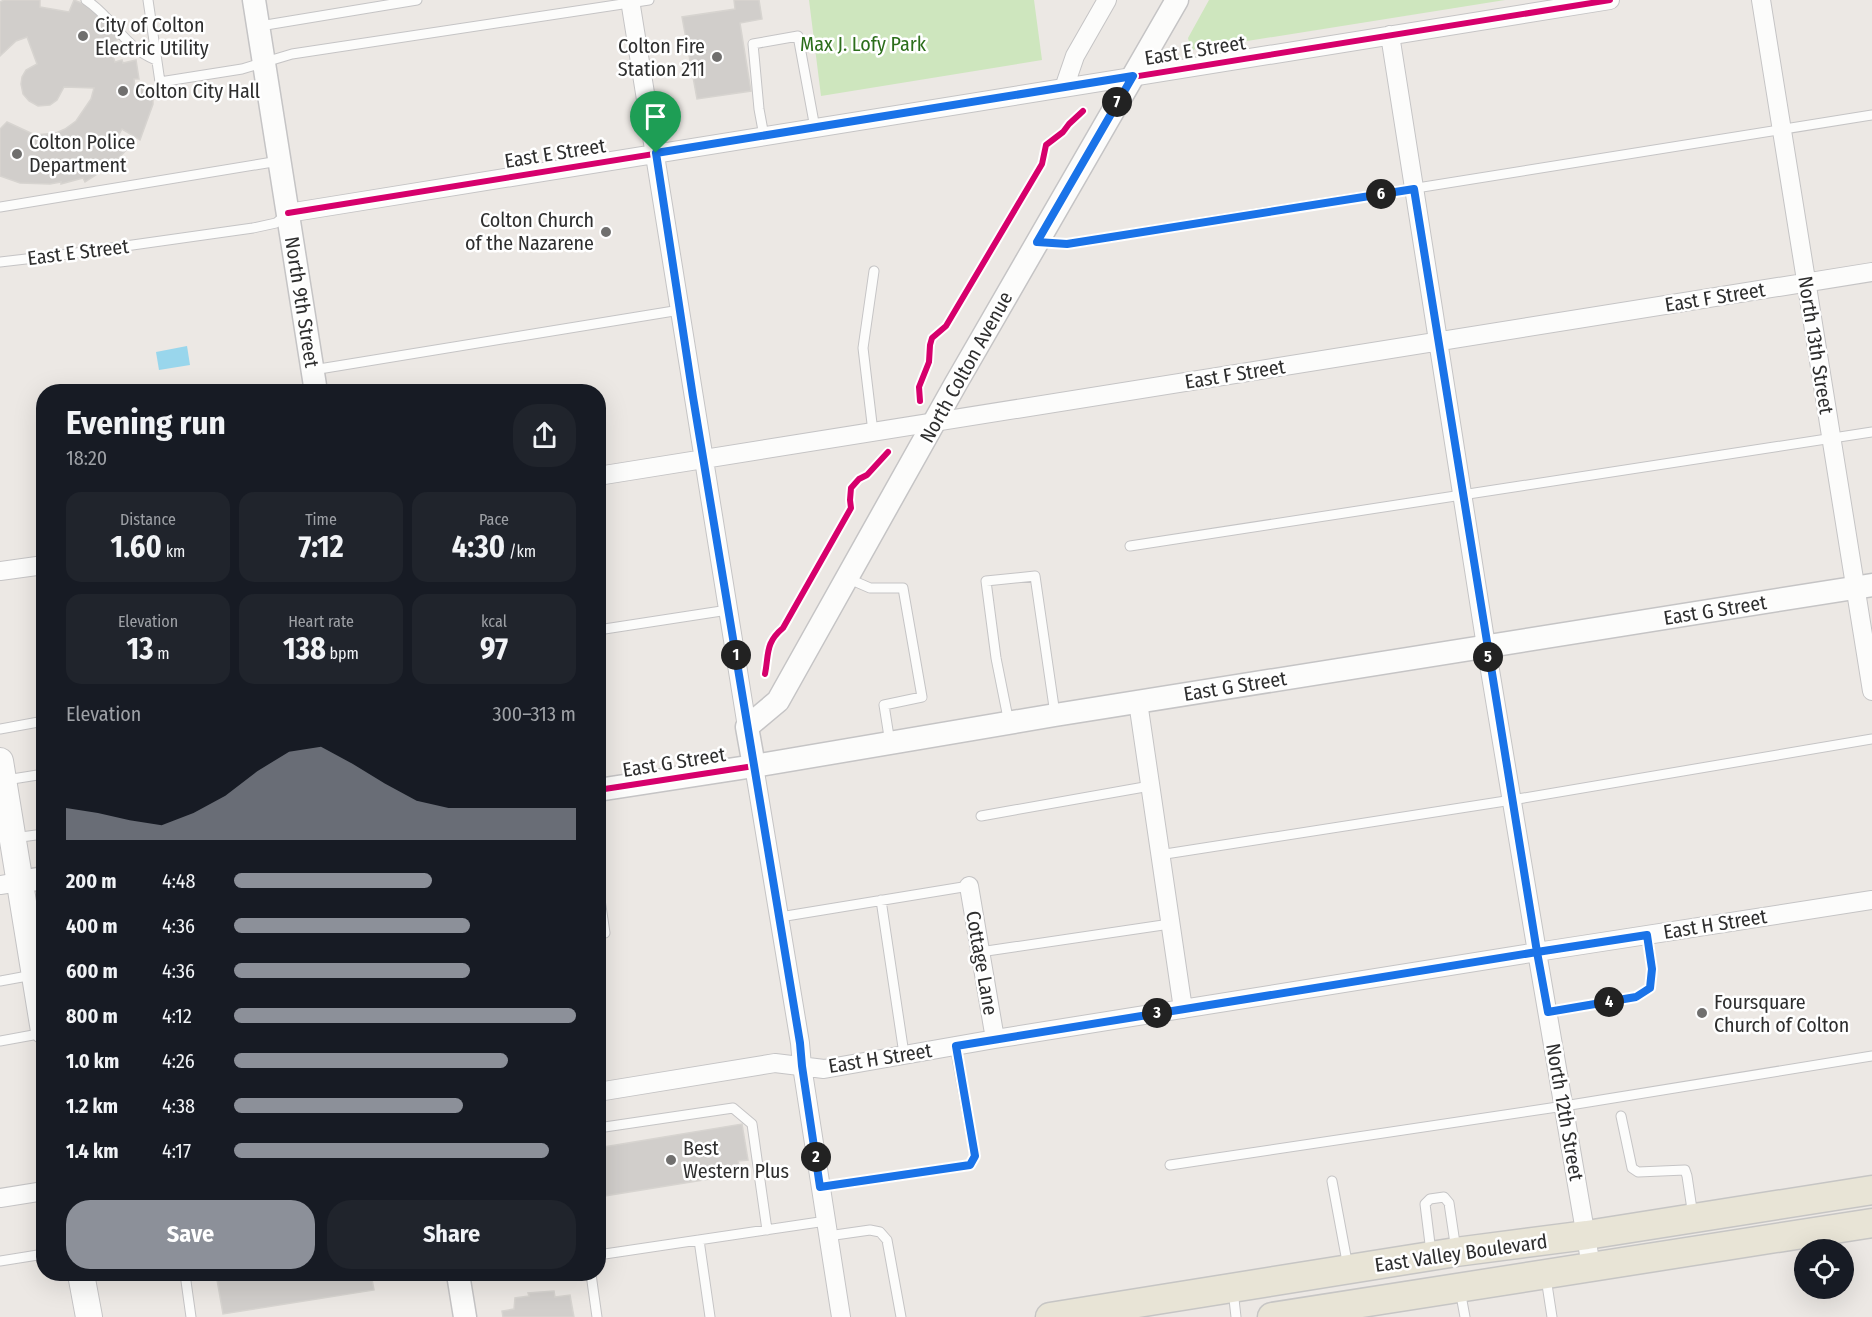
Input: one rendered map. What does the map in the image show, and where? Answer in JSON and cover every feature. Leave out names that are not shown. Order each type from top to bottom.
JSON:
[{"type":"main road","points":[[2,771],[36,980]]},
{"type":"main road","name":"East Valley Boulevard","points":[[1050,1317],[1444,1254],[1587,1235],[1872,1190]]},
{"type":"main road","name":"East Valley Boulevard","points":[[1272,1317],[1389,1304],[1459,1287],[1872,1223]]},
{"type":"main road","points":[[82,1281],[89,1317]]},
{"type":"street","name":"North 9th Street","points":[[254,0],[315,381]]},
{"type":"street","points":[[1064,88],[1075,56],[1107,0]]},
{"type":"street","name":"North Colton Avenue","points":[[747,727],[778,701],[1037,242],[1177,0]]},
{"type":"street","name":"East E Street","points":[[288,213],[1610,0]]},
{"type":"street","name":"North 13th Street","points":[[1761,0],[1831,439],[1864,586],[1872,691]]},
{"type":"street","points":[[631,2],[800,1043],[841,1317]]},
{"type":"street","name":"North 12th Street","points":[[1390,35],[1486,646],[1591,1266]]},
{"type":"street","name":"East F Street","points":[[606,475],[1872,272]]},
{"type":"street","points":[[0,571],[36,566]]},
{"type":"street","name":"East G Street","points":[[606,789],[1864,586]]},
{"type":"street","points":[[1138,702],[1183,1009]]},
{"type":"street","name":"Cottage Lane","points":[[969,886],[994,1039]]},
{"type":"street","name":"East H Street","points":[[606,1091],[775,1063],[824,1068],[1872,900]]},
{"type":"street","points":[[0,1198],[36,1192]]},
{"type":"street","points":[[461,1316],[464,1281]]},
{"type":"lane","points":[[86,0],[101,9],[124,39],[142,54],[156,60]]},
{"type":"lane","points":[[148,0],[160,82],[242,69],[292,54],[649,0]]},
{"type":"lane","points":[[258,26],[417,0]]},
{"type":"lane","points":[[764,136],[753,44],[798,36],[815,128]]},
{"type":"lane","points":[[1037,242],[1067,244],[1872,115]]},
{"type":"lane","points":[[0,207],[279,161]]},
{"type":"lane","name":"East E Street","points":[[0,262],[69,255],[253,228],[276,223],[288,213]]},
{"type":"lane","points":[[873,432],[863,348],[874,271]]},
{"type":"lane","points":[[315,381],[680,310]]},
{"type":"lane","points":[[1130,546],[1872,432]]},
{"type":"lane","points":[[1009,723],[996,658],[986,581],[1035,576],[1055,715]]},
{"type":"lane","points":[[847,578],[870,588],[903,588],[922,697],[884,705],[890,743]]},
{"type":"lane","points":[[606,629],[728,610]]},
{"type":"lane","points":[[0,729],[36,722]]},
{"type":"lane","points":[[1160,855],[1512,801],[1872,739]]},
{"type":"lane","points":[[2,771],[36,773]]},
{"type":"lane","points":[[981,816],[1150,786]]},
{"type":"lane","points":[[12,838],[36,835]]},
{"type":"lane","points":[[780,918],[969,886]]},
{"type":"lane","points":[[881,900],[904,1054]]},
{"type":"lane","points":[[980,952],[1170,924]]},
{"type":"lane","points":[[1548,1012],[1636,997],[1650,988],[1652,969],[1647,935]]},
{"type":"lane","points":[[0,981],[35,974]]},
{"type":"lane","points":[[0,1041],[36,1034]]},
{"type":"lane","points":[[820,1187],[970,1165],[975,1156],[956,1046]]},
{"type":"lane","points":[[1170,1166],[1872,1056]]},
{"type":"lane","points":[[606,1127],[733,1108],[752,1124],[767,1230]]},
{"type":"lane","points":[[1621,1116],[1632,1168],[1638,1172],[1681,1168],[1685,1170],[1688,1176],[1693,1218]]},
{"type":"lane","points":[[1332,1181],[1349,1269]]},
{"type":"lane","points":[[1444,1197],[1449,1203],[1444,1254],[1425,1204],[1430,1199],[1444,1197]]},
{"type":"lane","points":[[606,1254],[767,1230],[827,1228],[880,1232],[887,1240],[901,1317]]},
{"type":"lane","points":[[699,1240],[710,1317]]},
{"type":"lane","points":[[0,1262],[36,1255]]},
{"type":"lane","points":[[1545,1274],[1552,1317]]},
{"type":"lane","points":[[185,1281],[191,1317]]},
{"type":"lane","points":[[592,1281],[597,1317]]},
{"type":"lane","points":[[1459,1287],[1465,1317]]},
{"type":"lane","points":[[1233,1288],[1236,1317]]},
{"type":"green space","name":"Max J. Lofy Park","points":[[809,0],[1034,0],[1042,60],[821,96]]},
{"type":"green space","points":[[1209,0],[1505,0],[1191,50],[1188,38]]},
{"type":"water","points":[[187,346],[190,365],[159,370],[156,352]]},
{"type":"building","name":"Colton City Hall","points":[[40,0],[40,7],[69,12],[74,0],[98,12],[120,38],[109,45],[115,62],[136,60],[139,79],[134,79],[135,88],[153,88],[153,104],[140,140],[122,129],[117,138],[129,147],[113,164],[85,182],[83,178],[61,184],[61,182],[20,183],[0,176],[0,129],[7,122],[35,135],[56,133],[76,121],[91,99],[94,88],[64,87],[57,100],[50,105],[38,106],[29,101],[23,94],[22,77],[26,70],[37,64],[27,37],[16,41],[0,56],[0,2]]},
{"type":"building","name":"Colton Fire Station 211","points":[[734,0],[759,0],[762,19],[740,23],[751,91],[697,99],[682,17],[735,9]]},
{"type":"building","name":"Best Western Plus","points":[[742,1124],[748,1160],[738,1161],[741,1174],[606,1196],[606,1147]]},
{"type":"building","points":[[217,1281],[372,1281],[374,1290],[223,1314]]},
{"type":"building","points":[[554,1291],[555,1297],[570,1295],[574,1317],[503,1317],[502,1311],[514,1309],[515,1298],[529,1296],[528,1293]]},
{"type":"cycle path","points":[[288,213],[1610,0]]},
{"type":"cycle path","points":[[920,401],[919,387],[929,362],[932,338],[946,326],[1042,164],[1046,145],[1063,132],[1083,111]]},
{"type":"cycle path","points":[[765,674],[770,644],[783,628],[851,508],[851,488],[859,479],[867,475],[888,452]]},
{"type":"cycle path","points":[[606,789],[754,766]]},
{"type":"place","name":"City of Colton Electric Utility","points":[[83,36]]},
{"type":"place","name":"Colton Fire Station 211","points":[[717,57]]},
{"type":"place","name":"Colton City Hall","points":[[123,91]]},
{"type":"place","name":"Colton Police Department","points":[[17,154]]},
{"type":"place","name":"Colton Church of the Nazarene","points":[[606,232]]},
{"type":"place","name":"Foursquare Church of Colton","points":[[1702,1013]]},
{"type":"place","name":"Best Western Plus","points":[[671,1160]]},
{"type":"route","points":[[656,153],[693,397],[773,872],[820,1187],[970,1165],[975,1156],[956,1046],[1537,952],[1548,1012],[1636,997],[1650,988],[1652,969],[1647,935],[1537,952],[1414,189],[1067,244],[1037,242],[1133,76],[656,153]]}]
